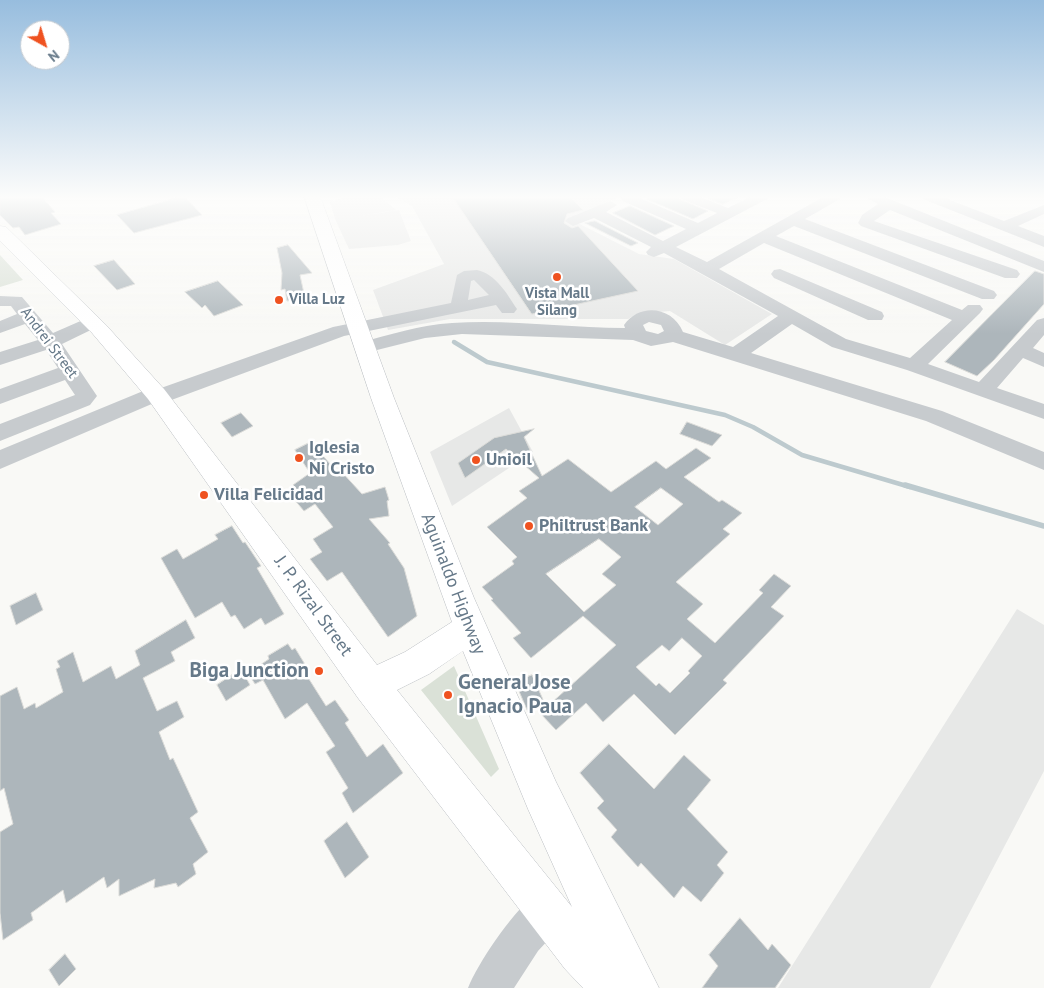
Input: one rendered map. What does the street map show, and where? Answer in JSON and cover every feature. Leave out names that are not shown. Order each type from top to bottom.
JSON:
[{"type":"main road","name":"J. P. Rizal Street","points":[[11,242],[95,326],[157,396],[319,612],[370,686],[547,912],[581,953],[616,988]]},
{"type":"main road","name":"Aguinaldo Highway","points":[[328,242],[361,337],[470,628],[564,845],[635,988]]},
{"type":"main road","points":[[370,686],[417,663],[470,628]]},
{"type":"street","points":[[643,242],[657,251],[707,269],[839,343],[914,366],[1044,412]]},
{"type":"street","points":[[657,251],[674,242]]},
{"type":"street","points":[[707,269],[753,242]]},
{"type":"street","points":[[779,242],[964,318]]},
{"type":"street","points":[[850,242],[988,295]]},
{"type":"street","points":[[920,242],[1011,274]]},
{"type":"street","points":[[984,242],[1044,267]]},
{"type":"street","points":[[914,366],[1026,259],[1044,249]]},
{"type":"street","points":[[751,293],[787,270],[875,316]]},
{"type":"street","points":[[524,327],[499,314],[466,305],[459,301],[463,279],[471,274],[482,276],[497,298],[525,321],[551,326],[617,326],[635,328],[652,340],[663,339],[672,335],[934,416],[1044,461]]},
{"type":"street","points":[[361,337],[422,313],[497,298]]},
{"type":"street","name":"Andrei Street","points":[[0,301],[16,301],[30,316],[53,345],[86,396],[82,400],[0,433]]},
{"type":"street","points":[[839,343],[853,336],[891,304]]},
{"type":"street","points":[[0,327],[30,316]]},
{"type":"street","points":[[737,354],[791,316]]},
{"type":"street","points":[[983,390],[1044,325]]},
{"type":"street","points":[[0,360],[53,345],[95,326]]},
{"type":"street","points":[[0,460],[157,396],[340,331],[361,337],[460,328],[524,327],[549,331],[635,328]]},
{"type":"street","points":[[1020,349],[1044,361]]},
{"type":"street","points":[[0,397],[70,371]]},
{"type":"street","points":[[997,374],[1044,399]]},
{"type":"street","points":[[489,988],[524,937],[547,912]]},
{"type":"shaded area","points":[[346,242],[407,242],[398,245],[349,249]]},
{"type":"shaded area","name":"Vista Mall Silang","points":[[432,242],[616,242],[639,254],[674,259],[772,314],[725,345],[670,311],[637,314],[628,319],[450,319],[388,330],[373,290],[444,264]]},
{"type":"shaded area","points":[[0,255],[23,280],[0,287]]},
{"type":"shaded area","points":[[509,408],[533,452],[452,506],[430,452]]},
{"type":"shaded area","points":[[1017,609],[1044,625],[1044,771],[930,988],[778,988]]},
{"type":"shaded area","points":[[454,666],[499,769],[491,777],[421,690]]},
{"type":"building","points":[[483,242],[593,242],[638,291],[532,314]]},
{"type":"building","points":[[623,242],[638,243],[631,246]]},
{"type":"building","points":[[288,245],[312,273],[300,275],[305,298],[287,301],[285,289],[281,290],[282,273],[277,248]]},
{"type":"building","points":[[114,260],[135,284],[117,290],[94,266]]},
{"type":"building","points":[[1035,271],[1044,274],[1044,304],[994,360],[977,376],[945,362]]},
{"type":"building","points":[[218,281],[243,305],[214,316],[205,305],[202,308],[185,292]]},
{"type":"building","points":[[241,413],[253,426],[232,437],[221,423]]},
{"type":"building","points":[[687,422],[722,435],[712,446],[680,434]]},
{"type":"building","points":[[534,429],[524,437],[542,476],[568,459],[611,492],[656,461],[666,469],[696,448],[711,458],[684,477],[719,502],[722,500],[742,513],[723,529],[730,534],[676,582],[703,604],[687,619],[715,643],[763,593],[759,590],[774,574],[791,586],[771,607],[784,616],[723,680],[727,683],[675,735],[634,694],[603,722],[586,703],[556,730],[540,713],[616,645],[583,616],[531,658],[513,638],[521,633],[491,600],[493,599],[482,587],[514,564],[512,561],[517,557],[487,527],[527,498],[519,491],[539,478],[506,449],[465,478],[458,463],[494,438]],"holes":[[[661,488],[683,504],[658,525],[635,507]],[[599,539],[621,557],[602,574],[616,585],[584,612],[546,574]],[[682,638],[702,656],[688,671],[690,673],[670,693],[659,683],[656,686],[636,667],[662,645],[669,651]]]},
{"type":"building","points":[[311,442],[337,472],[340,470],[362,494],[385,487],[389,500],[387,501],[389,516],[369,519],[390,543],[388,544],[404,568],[417,616],[388,637],[342,572],[327,581],[310,559],[322,552],[313,539],[333,527],[315,504],[304,511],[293,498],[300,494],[293,485],[310,473],[295,450]]},
{"type":"building","points":[[232,526],[261,566],[257,568],[284,614],[265,625],[261,618],[244,629],[235,615],[231,617],[222,602],[195,618],[161,558],[177,549],[183,559],[218,539],[215,535]]},
{"type":"building","points":[[36,593],[43,610],[16,625],[10,606]]},
{"type":"building","points":[[186,620],[195,638],[171,652],[175,661],[143,678],[157,711],[177,701],[184,717],[159,732],[170,760],[173,758],[198,812],[190,818],[208,852],[193,864],[196,874],[178,887],[176,883],[154,888],[155,879],[119,896],[119,879],[107,888],[104,877],[66,903],[63,890],[31,913],[33,920],[3,940],[0,913],[0,832],[13,824],[4,788],[0,791],[0,696],[17,687],[24,709],[35,703],[36,708],[63,692],[56,669],[60,667],[57,661],[73,652],[83,682],[111,666],[116,679],[140,665],[135,651]]},
{"type":"building","points":[[288,644],[292,650],[295,648],[306,666],[302,668],[326,706],[335,700],[349,720],[345,723],[367,757],[383,744],[403,773],[353,813],[342,793],[348,788],[326,752],[335,746],[307,703],[285,719],[263,680],[255,684],[248,673],[269,659],[268,656]]},
{"type":"building","points":[[241,669],[250,685],[226,701],[217,685]]},
{"type":"building","points":[[532,675],[545,704],[528,712],[515,682]]},
{"type":"building","points":[[609,744],[654,789],[684,755],[711,780],[687,809],[728,852],[717,865],[724,873],[701,902],[683,886],[674,898],[641,863],[638,867],[611,837],[617,830],[597,808],[604,801],[580,773]]},
{"type":"building","points":[[347,822],[369,857],[345,878],[324,841]]},
{"type":"building","points":[[740,918],[768,950],[772,944],[791,965],[775,988],[702,988],[718,966],[709,955]]},
{"type":"building","points":[[65,954],[76,969],[59,986],[49,970]]},
{"type":"waterway","points":[[454,342],[487,362],[725,415],[753,427],[802,455],[910,487]]},
{"type":"waterway","points":[[905,485],[1044,526]]},
{"type":"place","name":"Vista Mall Silang","points":[[557,277]]},
{"type":"place","name":"Villa Luz","points":[[279,300]]},
{"type":"place","name":"Iglesia Ni Cristo","points":[[299,458]]},
{"type":"place","name":"Unioil","points":[[476,460]]},
{"type":"place","name":"Villa Felicidad","points":[[204,495]]},
{"type":"place","name":"Philtrust Bank","points":[[529,526]]},
{"type":"place","name":"Biga Junction","points":[[319,671]]},
{"type":"place","name":"General Jose Ignacio Paua","points":[[448,695]]}]
